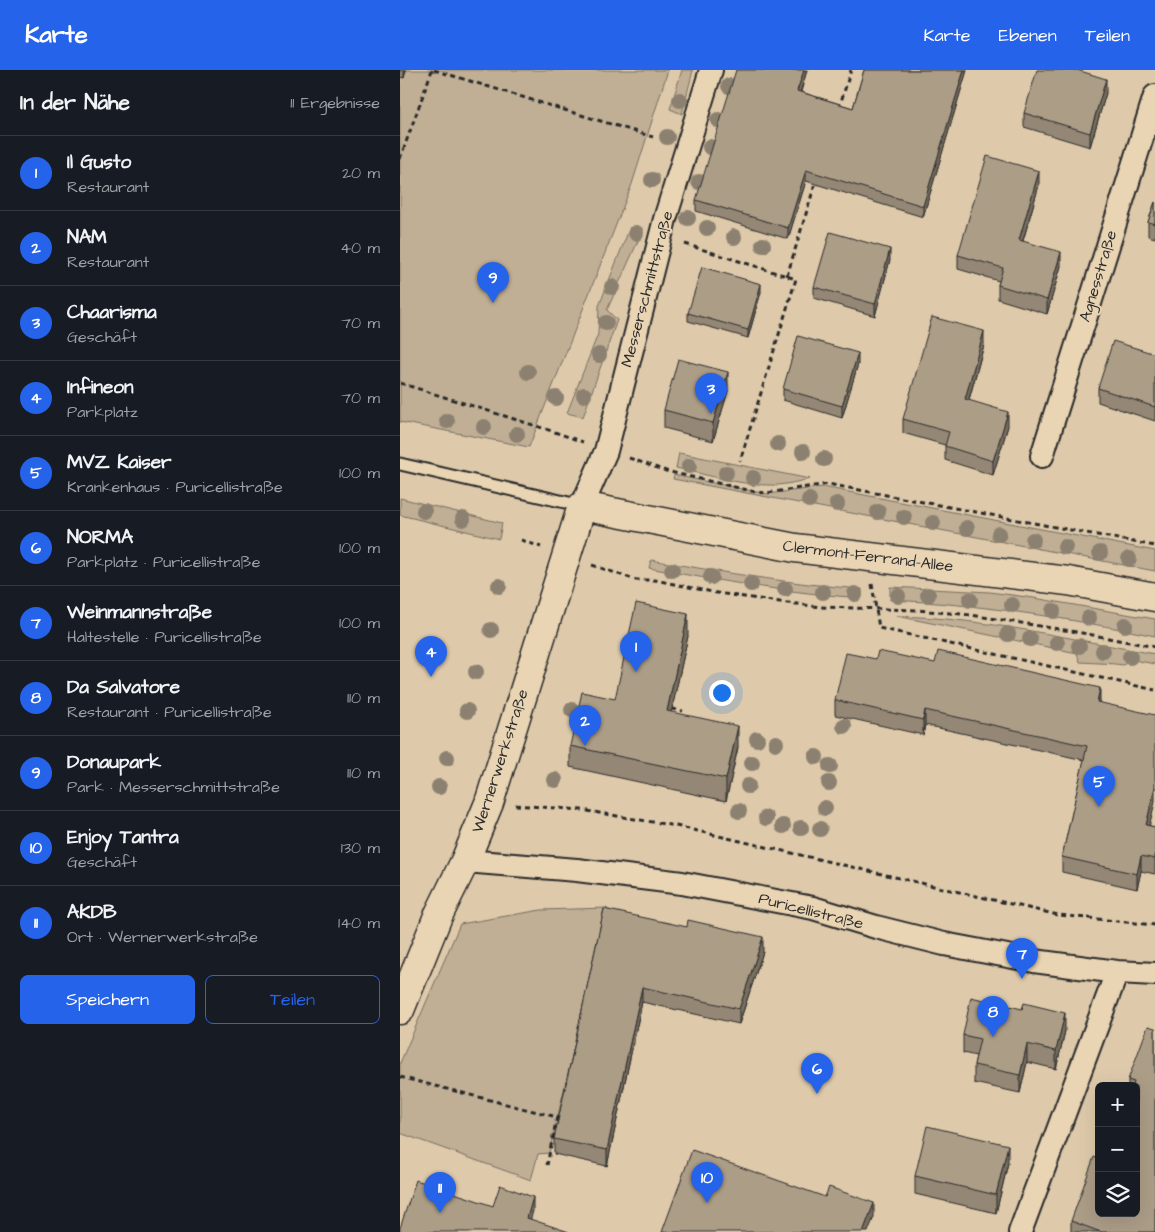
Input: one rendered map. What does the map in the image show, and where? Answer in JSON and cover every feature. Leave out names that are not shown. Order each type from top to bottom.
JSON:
[{"type":"street","name":"Messerschmittstraße","points":[[582,506],[606,451],[660,237],[711,70]]},
{"type":"street","name":"Agnesstraße","points":[[1042,456],[1155,96]]},
{"type":"street","name":"Wernerwerkstraße","points":[[400,1010],[438,916],[465,861],[489,803],[565,555],[582,506]]},
{"type":"street","name":"Clermont-Ferrand-Allee","points":[[582,506],[795,548],[1068,580],[1155,597]]},
{"type":"street","name":"Puricellistraße","points":[[465,861],[577,870],[682,883],[814,908],[944,944],[1034,961],[1117,972],[1155,974]]},
{"type":"street","points":[[1020,1232],[1117,972]]},
{"type":"lane","points":[[400,464],[582,506]]},
{"type":"path","points":[[400,159],[433,70],[652,137]]},
{"type":"path","points":[[836,117],[851,70]]},
{"type":"path","points":[[787,276],[819,173]]},
{"type":"path","points":[[660,237],[796,279],[740,461]]},
{"type":"path","points":[[400,383],[552,431],[666,471],[756,492],[766,493],[828,484],[1155,546]]},
{"type":"path","points":[[565,555],[636,580],[655,580],[716,593],[821,607],[917,610],[971,615],[1155,647]]},
{"type":"path","points":[[867,556],[879,628],[1155,690]]},
{"type":"path","points":[[672,709],[683,711]]},
{"type":"path","points":[[489,803],[582,810],[676,826],[1058,915],[1155,925]]},
{"type":"path","points":[[400,1077],[557,1117],[547,1165]]},
{"type":"shaded area","points":[[400,70],[668,70],[632,184],[529,447],[400,422]]},
{"type":"shaded area","points":[[682,70],[693,70],[682,114],[670,109]]},
{"type":"shaded area","points":[[630,227],[642,232],[607,310],[617,320],[583,417],[567,413],[598,334],[599,306]]},
{"type":"shaded area","points":[[679,453],[810,479],[789,484],[773,485],[757,485],[734,481],[676,468]]},
{"type":"shaded area","points":[[674,475],[767,494],[823,487],[1155,551],[1155,571],[673,479]]},
{"type":"shaded area","points":[[400,498],[502,523],[499,539],[400,515]]},
{"type":"shaded area","points":[[651,560],[782,581],[862,589],[862,598],[782,590],[676,573],[649,568]]},
{"type":"shaded area","points":[[890,587],[990,592],[1155,619],[1155,636],[1023,613],[957,605],[890,600]]},
{"type":"shaded area","points":[[897,616],[962,621],[1059,636],[1155,654],[1155,664],[1128,659],[1124,665],[1080,662],[1077,653]]},
{"type":"shaded area","points":[[607,908],[549,1153],[538,1154],[531,1180],[400,1133],[400,1063],[460,924],[541,910]]},
{"type":"building","points":[[736,70],[804,70],[797,91],[853,108],[864,70],[964,70],[923,206],[806,170],[788,228],[696,200]]},
{"type":"building","points":[[1037,70],[1077,70],[1106,79],[1090,133],[1024,113]]},
{"type":"building","points":[[987,156],[1039,171],[1019,240],[1061,252],[1047,300],[998,285],[1003,268],[958,255]]},
{"type":"building","points":[[1155,202],[1155,224],[1148,222]]},
{"type":"building","points":[[830,232],[890,249],[875,304],[814,287]]},
{"type":"building","points":[[702,267],[761,284],[748,330],[688,313]]},
{"type":"building","points":[[932,317],[984,331],[965,399],[1008,412],[993,461],[945,446],[949,432],[903,419]]},
{"type":"building","points":[[798,336],[858,353],[842,406],[783,389]]},
{"type":"building","points":[[1113,341],[1155,354],[1155,407],[1098,388]]},
{"type":"building","points":[[678,359],[728,372],[713,423],[664,410]]},
{"type":"building","points":[[636,603],[688,614],[667,711],[738,726],[726,779],[570,746],[582,692],[615,699]]},
{"type":"building","points":[[878,651],[935,663],[938,651],[1100,688],[1097,702],[1155,715],[1155,787],[1146,825],[1155,827],[1155,859],[1141,856],[1137,874],[1062,857],[1087,746],[925,710],[923,720],[835,700],[846,653],[876,659]]},
{"type":"building","points":[[604,909],[687,927],[688,920],[763,937],[739,1009],[642,987],[607,1150],[554,1139]]},
{"type":"building","points":[[971,997],[1022,1009],[1024,1003],[1065,1013],[1056,1051],[1027,1044],[1020,1075],[974,1065],[980,1039],[963,1035]]},
{"type":"building","points":[[1148,1026],[1155,1028],[1155,1232],[1101,1232],[1071,1221],[1094,1157],[1095,1217],[1140,1217],[1140,1082],[1128,1080]]},
{"type":"building","points":[[927,1126],[1008,1145],[996,1195],[915,1176]]},
{"type":"building","points":[[692,1150],[825,1197],[829,1187],[874,1203],[863,1232],[662,1232]]},
{"type":"building","points":[[416,1180],[493,1206],[500,1185],[533,1197],[527,1218],[569,1232],[400,1232]]},
{"type":"place","name":"Donaupark","points":[[493,303]]},
{"type":"place","name":"Chaarisma","points":[[711,414]]},
{"type":"place","name":"Il Gusto","points":[[636,672]]},
{"type":"place","name":"Infineon","points":[[431,677]]},
{"type":"place","name":"NAM","points":[[585,746]]},
{"type":"place","name":"MVZ Kaiser","points":[[1099,807]]},
{"type":"place","name":"Weinmannstraße","points":[[1022,979]]},
{"type":"place","name":"Da Salvatore","points":[[993,1037]]},
{"type":"place","name":"NORMA","points":[[817,1094]]},
{"type":"place","name":"Enjoy Tantra","points":[[707,1203]]},
{"type":"place","name":"AKDB","points":[[440,1213]]}]
